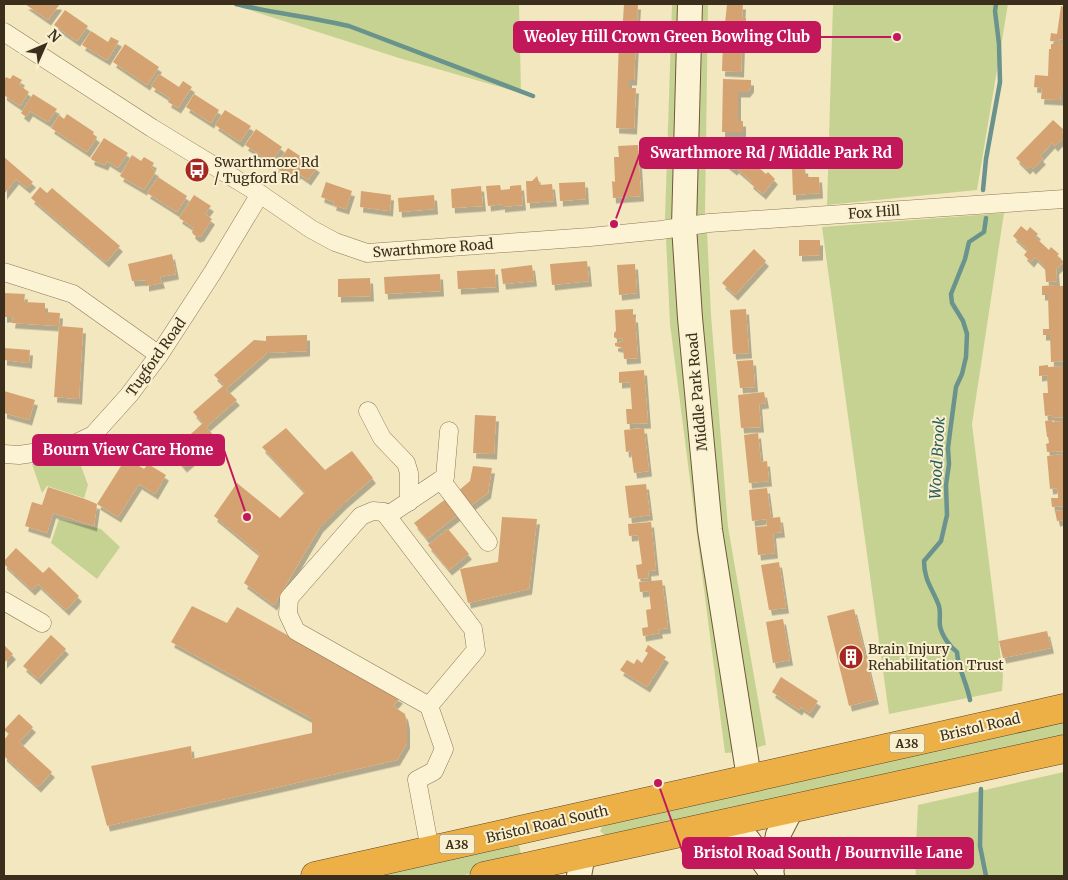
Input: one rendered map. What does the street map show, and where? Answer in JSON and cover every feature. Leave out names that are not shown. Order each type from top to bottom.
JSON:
[{"type":"highway","name":"Bristol Road","points":[[749,778],[1064,708]]},
{"type":"highway","points":[[484,876],[527,867],[558,869],[722,824],[1064,749]]},
{"type":"highway","name":"Bristol Road South","points":[[315,876],[749,778]]},
{"type":"highway","points":[[589,860],[600,842],[594,833],[599,812]]},
{"type":"highway","points":[[558,869],[546,843],[560,821],[578,826],[589,860]]},
{"type":"highway","points":[[517,831],[530,846],[527,867]]},
{"type":"street","name":"Middle Park Road","points":[[690,4],[684,226],[690,318],[710,530],[749,778]]},
{"type":"street","name":"Swarthmore Road","points":[[4,32],[321,234],[335,242],[366,253],[590,237],[684,226]]},
{"type":"street","name":"Tugford Road","points":[[4,454],[19,455],[66,448],[93,435],[130,395],[159,355],[208,280],[260,194]]},
{"type":"street","name":"Fox Hill","points":[[684,226],[709,222],[1064,199]]},
{"type":"street","points":[[4,272],[73,294],[159,355]]},
{"type":"street","points":[[368,411],[382,438],[406,463],[409,473],[409,502]]},
{"type":"street","points":[[387,516],[445,477],[448,431]]},
{"type":"street","points":[[441,480],[488,542]]},
{"type":"street","points":[[429,706],[476,650],[473,629],[384,512],[373,511],[361,516],[289,598],[288,614],[296,630],[429,706],[444,749],[434,771],[417,780],[430,850]]},
{"type":"street","points":[[4,601],[42,623]]},
{"type":"street","points":[[771,874],[783,810]]},
{"type":"street","points":[[722,824],[748,840],[771,874]]},
{"type":"green space","points":[[231,4],[519,4],[521,93],[399,58]]},
{"type":"green space","points":[[672,4],[684,4],[681,220],[665,219]]},
{"type":"green space","points":[[696,4],[708,4],[705,215],[693,216]]},
{"type":"green space","points":[[833,4],[1008,4],[977,190],[827,205]]},
{"type":"green space","points":[[1004,213],[972,424],[1003,676],[1002,691],[889,714],[822,227]]},
{"type":"green space","points":[[707,231],[711,315],[728,527],[766,745],[748,750],[715,519],[689,233]]},
{"type":"green space","points":[[683,235],[739,752],[725,753],[670,324],[666,238]]},
{"type":"green space","points":[[77,455],[88,485],[84,498],[47,486],[42,493],[32,464],[50,462]]},
{"type":"green space","points":[[59,519],[101,529],[120,547],[97,579],[51,543]]},
{"type":"green space","points":[[1064,714],[1064,743],[608,838],[600,831],[607,819]]},
{"type":"green space","points":[[1064,772],[1064,876],[916,876],[918,805]]},
{"type":"green space","points":[[511,840],[519,845],[521,854],[518,863],[460,876],[352,876]]},
{"type":"building","points":[[25,4],[58,4],[59,5],[48,20]]},
{"type":"building","points":[[624,4],[638,4],[636,37],[622,36]]},
{"type":"building","points":[[727,4],[743,4],[742,18],[746,18],[745,35],[724,34]]},
{"type":"building","points":[[1061,6],[1064,7],[1064,40],[1060,39],[1059,42],[1050,41],[1051,33],[1057,34]]},
{"type":"building","points":[[65,10],[88,26],[77,41],[54,25]]},
{"type":"building","points":[[91,31],[108,42],[111,37],[119,41],[107,60],[82,45]]},
{"type":"building","points":[[619,41],[636,41],[634,80],[629,80],[629,88],[636,88],[634,129],[616,128]]},
{"type":"building","points":[[723,42],[742,42],[741,72],[722,71]]},
{"type":"building","points":[[1064,43],[1064,93],[1061,93],[1060,100],[1041,99],[1042,88],[1034,87],[1035,75],[1048,76],[1049,49],[1051,49],[1051,44]]},
{"type":"building","points":[[125,44],[159,67],[147,85],[113,62]]},
{"type":"building","points":[[159,74],[179,87],[183,81],[192,87],[178,108],[168,102],[170,98],[151,86]]},
{"type":"building","points":[[13,75],[22,80],[19,85],[29,92],[20,106],[4,95],[4,81],[6,77],[10,79]]},
{"type":"building","points":[[723,79],[751,80],[751,87],[747,92],[738,92],[738,121],[743,121],[743,132],[722,132]]},
{"type":"building","points":[[33,94],[57,109],[48,122],[30,111],[26,117],[21,113]]},
{"type":"building","points":[[194,94],[219,110],[211,123],[186,107]]},
{"type":"building","points":[[225,110],[251,126],[240,142],[215,125]]},
{"type":"building","points":[[67,114],[94,132],[93,134],[97,137],[87,152],[51,128],[59,115],[64,119]]},
{"type":"building","points":[[1053,120],[1064,130],[1062,132],[1064,137],[1055,146],[1052,143],[1040,156],[1043,159],[1033,169],[1030,166],[1027,169],[1016,158]]},
{"type":"building","points":[[256,129],[282,147],[271,162],[245,145]]},
{"type":"building","points":[[104,138],[128,153],[118,168],[107,161],[105,165],[91,158]]},
{"type":"building","points":[[735,141],[746,151],[743,154],[766,174],[768,172],[775,179],[763,194],[736,168],[734,170],[720,159]]},
{"type":"building","points":[[638,145],[641,196],[613,198],[612,181],[615,182],[614,157],[619,157],[618,146]]},
{"type":"building","points":[[288,148],[317,167],[308,180],[298,173],[294,179],[275,167]]},
{"type":"building","points":[[132,155],[141,161],[144,157],[154,163],[151,168],[156,171],[144,190],[120,176]]},
{"type":"building","points":[[4,157],[33,182],[27,188],[16,179],[4,194]]},
{"type":"building","points":[[792,168],[805,168],[806,177],[819,177],[820,193],[793,195]]},
{"type":"building","points":[[537,176],[540,185],[552,184],[554,201],[527,203],[526,181],[532,181]]},
{"type":"building","points":[[158,177],[187,196],[177,212],[147,193]]},
{"type":"building","points":[[326,182],[352,191],[346,209],[333,205],[334,202],[321,197]]},
{"type":"building","points":[[585,182],[586,199],[560,201],[559,183]]},
{"type":"building","points":[[500,185],[501,190],[510,189],[510,186],[521,185],[523,205],[502,207],[502,204],[488,206],[486,186]]},
{"type":"building","points":[[481,186],[483,206],[452,208],[451,189]]},
{"type":"building","points":[[40,187],[47,193],[52,188],[120,246],[106,262],[31,198]]},
{"type":"building","points":[[361,191],[391,195],[390,211],[360,207]]},
{"type":"building","points":[[194,195],[211,206],[205,214],[212,219],[201,236],[197,237],[192,232],[194,228],[179,218]]},
{"type":"building","points":[[434,195],[435,209],[399,212],[398,198]]},
{"type":"building","points":[[1021,226],[1027,231],[1030,227],[1038,234],[1035,237],[1049,250],[1051,247],[1059,254],[1057,256],[1064,262],[1056,269],[1057,281],[1046,282],[1045,267],[1035,257],[1031,262],[1024,255],[1028,250],[1013,236]]},
{"type":"building","points":[[799,240],[820,240],[820,255],[799,256]]},
{"type":"building","points":[[754,249],[766,261],[735,295],[722,283]]},
{"type":"building","points":[[172,254],[176,274],[160,277],[162,283],[146,286],[146,280],[132,281],[128,264]]},
{"type":"building","points":[[587,261],[589,281],[552,285],[550,264]]},
{"type":"building","points":[[635,264],[637,293],[619,295],[617,265]]},
{"type":"building","points":[[532,265],[534,281],[503,284],[501,269]]},
{"type":"building","points":[[495,269],[496,287],[458,289],[457,271]]},
{"type":"building","points":[[440,274],[441,291],[385,294],[384,277]]},
{"type":"building","points":[[370,278],[371,296],[338,297],[338,279]]},
{"type":"building","points":[[1042,286],[1064,286],[1064,361],[1051,362],[1050,335],[1043,335],[1043,329],[1049,329],[1048,295],[1042,295]]},
{"type":"building","points":[[4,293],[25,294],[24,302],[45,303],[45,312],[60,313],[59,326],[12,323],[13,317],[4,317]]},
{"type":"building","points":[[633,309],[638,358],[624,359],[623,348],[615,346],[615,343],[623,341],[622,338],[617,339],[614,337],[616,331],[615,310]]},
{"type":"building","points":[[746,309],[749,353],[733,354],[730,310]]},
{"type":"building","points":[[59,326],[83,328],[79,399],[54,397]]},
{"type":"building","points":[[307,335],[307,351],[267,353],[226,389],[237,400],[206,427],[217,439],[184,467],[171,452],[203,423],[193,412],[224,385],[214,375],[254,340],[266,341],[266,336]]},
{"type":"building","points":[[4,348],[30,350],[29,363],[4,360]]},
{"type":"building","points":[[753,360],[755,387],[740,388],[737,361]]},
{"type":"building","points":[[1048,365],[1048,367],[1064,366],[1064,417],[1051,418],[1051,415],[1045,416],[1043,393],[1048,393],[1047,375],[1039,376],[1039,366]]},
{"type":"building","points":[[644,370],[648,423],[627,424],[626,409],[632,409],[630,382],[619,383],[619,372]]},
{"type":"building","points":[[4,391],[35,400],[29,420],[4,413]]},
{"type":"building","points":[[764,392],[766,403],[759,404],[761,427],[741,428],[738,395]]},
{"type":"building","points":[[475,415],[496,416],[494,454],[473,453]]},
{"type":"building","points":[[1052,420],[1053,422],[1064,421],[1064,451],[1047,452],[1046,444],[1049,443],[1045,421]]},
{"type":"building","points":[[286,428],[325,470],[352,451],[373,478],[320,527],[274,605],[244,583],[260,554],[214,516],[237,483],[280,518],[305,492],[262,447]]},
{"type":"building","points":[[644,428],[649,471],[634,473],[631,451],[626,452],[624,430]]},
{"type":"building","points":[[758,433],[761,462],[767,461],[769,481],[749,483],[744,435]]},
{"type":"building","points":[[1064,454],[1064,506],[1052,507],[1051,498],[1058,498],[1058,494],[1057,488],[1050,489],[1047,456]]},
{"type":"building","points":[[126,458],[144,469],[148,464],[166,475],[155,494],[139,484],[118,517],[97,504]]},
{"type":"building","points":[[473,466],[492,468],[488,493],[469,507],[457,492],[470,481]]},
{"type":"building","points":[[646,484],[650,515],[629,518],[625,486]]},
{"type":"building","points":[[48,487],[97,504],[94,526],[53,513],[47,533],[25,526],[32,502],[42,505]]},
{"type":"building","points":[[767,488],[771,518],[780,517],[782,532],[773,533],[775,553],[758,555],[755,527],[767,526],[766,519],[752,521],[749,490]]},
{"type":"building","points":[[447,498],[459,514],[427,539],[414,523]]},
{"type":"building","points":[[1064,510],[1064,520],[1057,521],[1055,511]]},
{"type":"building","points":[[502,517],[537,519],[529,589],[468,603],[460,569],[498,562]]},
{"type":"building","points":[[651,522],[656,570],[648,571],[649,578],[638,579],[636,565],[642,564],[638,535],[629,536],[628,524]]},
{"type":"building","points":[[448,529],[469,554],[449,570],[428,545]]},
{"type":"building","points":[[16,548],[43,573],[49,567],[79,596],[66,610],[38,584],[32,590],[4,564],[4,561]]},
{"type":"building","points":[[779,562],[786,608],[769,610],[761,565]]},
{"type":"building","points":[[662,580],[668,628],[659,629],[660,633],[643,636],[642,628],[648,627],[646,610],[651,609],[649,591],[640,592],[639,582]]},
{"type":"building","points":[[192,606],[227,623],[237,607],[400,698],[393,706],[405,714],[407,743],[397,760],[107,826],[91,766],[191,746],[192,759],[312,733],[312,719],[171,642]]},
{"type":"building","name":"Brain Injury Rehabilitation Trust","points":[[854,609],[876,699],[849,706],[827,616]]},
{"type":"building","points":[[783,619],[790,660],[773,663],[766,622]]},
{"type":"building","points":[[1047,631],[1051,648],[1003,658],[999,641]]},
{"type":"building","points":[[51,635],[66,649],[38,679],[23,666]]},
{"type":"building","points":[[4,645],[13,654],[4,663]]},
{"type":"building","points":[[648,645],[666,657],[647,687],[620,670],[627,660],[634,664],[637,659],[642,663],[648,653],[645,651]]},
{"type":"building","points":[[781,677],[818,701],[810,713],[801,707],[799,710],[772,692]]},
{"type":"building","points":[[19,714],[33,727],[19,742],[52,772],[38,787],[4,756],[4,740],[9,734],[4,730]]},
{"type":"waterway","points":[[236,4],[349,26],[533,96]]},
{"type":"waterway","name":"Wood Brook","points":[[983,190],[986,159],[1000,82],[996,4]]},
{"type":"waterway","name":"Wood Brook","points":[[970,700],[957,652],[947,641],[941,630],[939,606],[927,580],[924,561],[941,541],[947,515],[948,448],[956,387],[962,374],[966,357],[967,334],[963,321],[952,303],[951,294],[965,259],[969,242],[984,232],[986,218]]},
{"type":"waterway","name":"Wood Brook","points":[[981,789],[980,846],[986,876]]},
{"type":"place","name":"Weoley Hill Crown Green Bowling Club","points":[[897,37]]},
{"type":"place","name":"Swarthmore Rd / Tugford Rd","points":[[197,170]]},
{"type":"place","name":"Swarthmore Rd / Middle Park Rd","points":[[614,224]]},
{"type":"place","name":"Bourn View Care Home","points":[[247,517]]},
{"type":"place","name":"Brain Injury Rehabilitation Trust","points":[[851,657]]},
{"type":"place","name":"Bristol Road South / Bournville Lane","points":[[658,783]]}]
